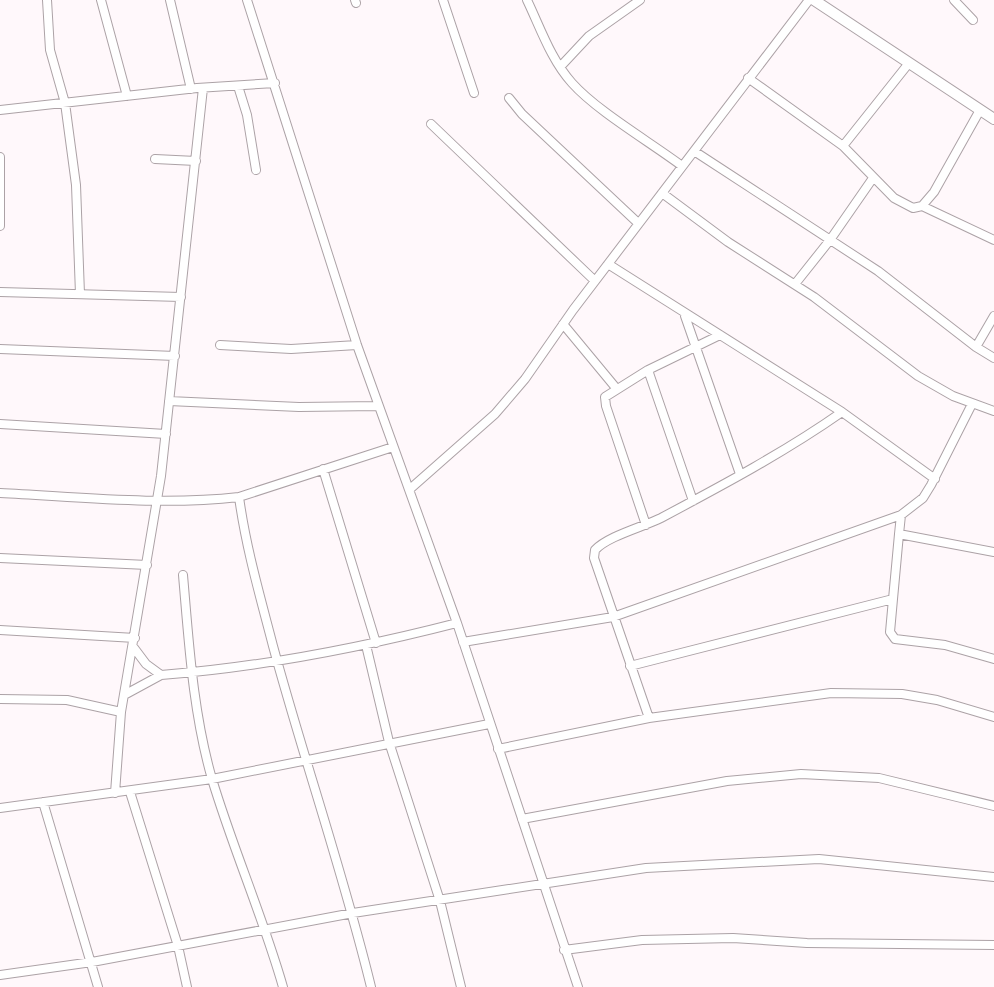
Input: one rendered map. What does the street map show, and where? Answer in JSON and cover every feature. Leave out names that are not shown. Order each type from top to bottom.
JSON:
[{"type":"street","points":[[47,0],[50,50],[65,103],[76,185],[80,294]]},
{"type":"street","points":[[101,0],[127,96]]},
{"type":"street","points":[[170,0],[191,89]]},
{"type":"street","points":[[247,0],[357,345],[457,623],[578,987]]},
{"type":"street","points":[[443,0],[474,93]]},
{"type":"street","points":[[527,0],[560,67],[571,82],[592,101],[682,166]]},
{"type":"street","points":[[560,67],[589,36],[628,3],[640,0]]},
{"type":"street","points":[[410,489],[503,405],[525,379],[638,223],[748,78],[812,0],[994,119]]},
{"type":"street","points":[[954,0],[973,20]]},
{"type":"street","points":[[843,146],[909,63]]},
{"type":"street","points":[[748,78],[843,146],[904,206],[913,208],[922,206],[934,192],[980,110]]},
{"type":"street","points":[[0,110],[275,83]]},
{"type":"street","points":[[238,86],[247,115],[256,170]]},
{"type":"street","points":[[115,793],[121,712],[166,434],[203,88]]},
{"type":"street","points":[[509,98],[522,114],[638,223]]},
{"type":"street","points":[[431,124],[595,281]]},
{"type":"street","points":[[694,151],[878,271],[994,358]]},
{"type":"street","points":[[0,157],[0,226]]},
{"type":"street","points":[[155,159],[196,161]]},
{"type":"street","points":[[795,284],[873,178]]},
{"type":"street","points":[[662,193],[728,242],[795,284],[918,376],[972,404],[994,411]]},
{"type":"street","points":[[922,206],[994,240]]},
{"type":"street","points":[[608,264],[842,412],[935,479]]},
{"type":"street","points":[[0,292],[181,297]]},
{"type":"street","points":[[685,315],[740,474]]},
{"type":"street","points":[[976,347],[994,316]]},
{"type":"street","points":[[563,324],[616,388]]},
{"type":"street","points":[[646,525],[605,397],[648,370],[720,335]]},
{"type":"street","points":[[220,345],[291,349],[357,345]]},
{"type":"street","points":[[0,349],[175,356]]},
{"type":"street","points":[[648,370],[693,501]]},
{"type":"street","points":[[169,401],[299,407],[378,406]]},
{"type":"street","points":[[463,642],[613,617],[901,515],[923,498],[972,404]]},
{"type":"street","points":[[649,718],[594,558],[595,550],[603,543],[693,501],[797,442],[842,412]]},
{"type":"street","points":[[0,424],[166,434]]},
{"type":"street","points":[[0,493],[157,502],[239,497],[393,447]]},
{"type":"street","points":[[323,469],[371,644],[389,742],[440,901],[461,987]]},
{"type":"street","points":[[239,497],[245,543],[304,759],[353,913],[371,987]]},
{"type":"street","points":[[901,515],[890,632],[895,639],[945,645],[994,659]]},
{"type":"street","points":[[899,534],[994,552]]},
{"type":"street","points":[[0,558],[147,565]]},
{"type":"street","points":[[183,575],[191,672],[212,779],[283,987]]},
{"type":"street","points":[[630,666],[893,599]]},
{"type":"street","points":[[126,694],[139,684],[161,675],[277,661],[371,644],[457,623]]},
{"type":"street","points":[[0,630],[134,643]]},
{"type":"street","points":[[134,643],[146,664],[161,675]]},
{"type":"street","points":[[498,749],[649,718],[803,696],[858,692],[902,694],[937,700],[994,717]]},
{"type":"street","points":[[0,699],[67,700],[121,712]]},
{"type":"street","points":[[0,808],[212,779],[489,724]]},
{"type":"street","points":[[522,819],[727,781],[801,774],[879,778],[994,806]]},
{"type":"street","points":[[130,792],[178,946],[187,987]]},
{"type":"street","points":[[43,802],[98,987]]},
{"type":"street","points":[[0,973],[92,962],[264,928],[646,868],[828,860],[994,877]]},
{"type":"street","points":[[564,950],[642,940],[733,938],[807,943],[994,945]]}]
